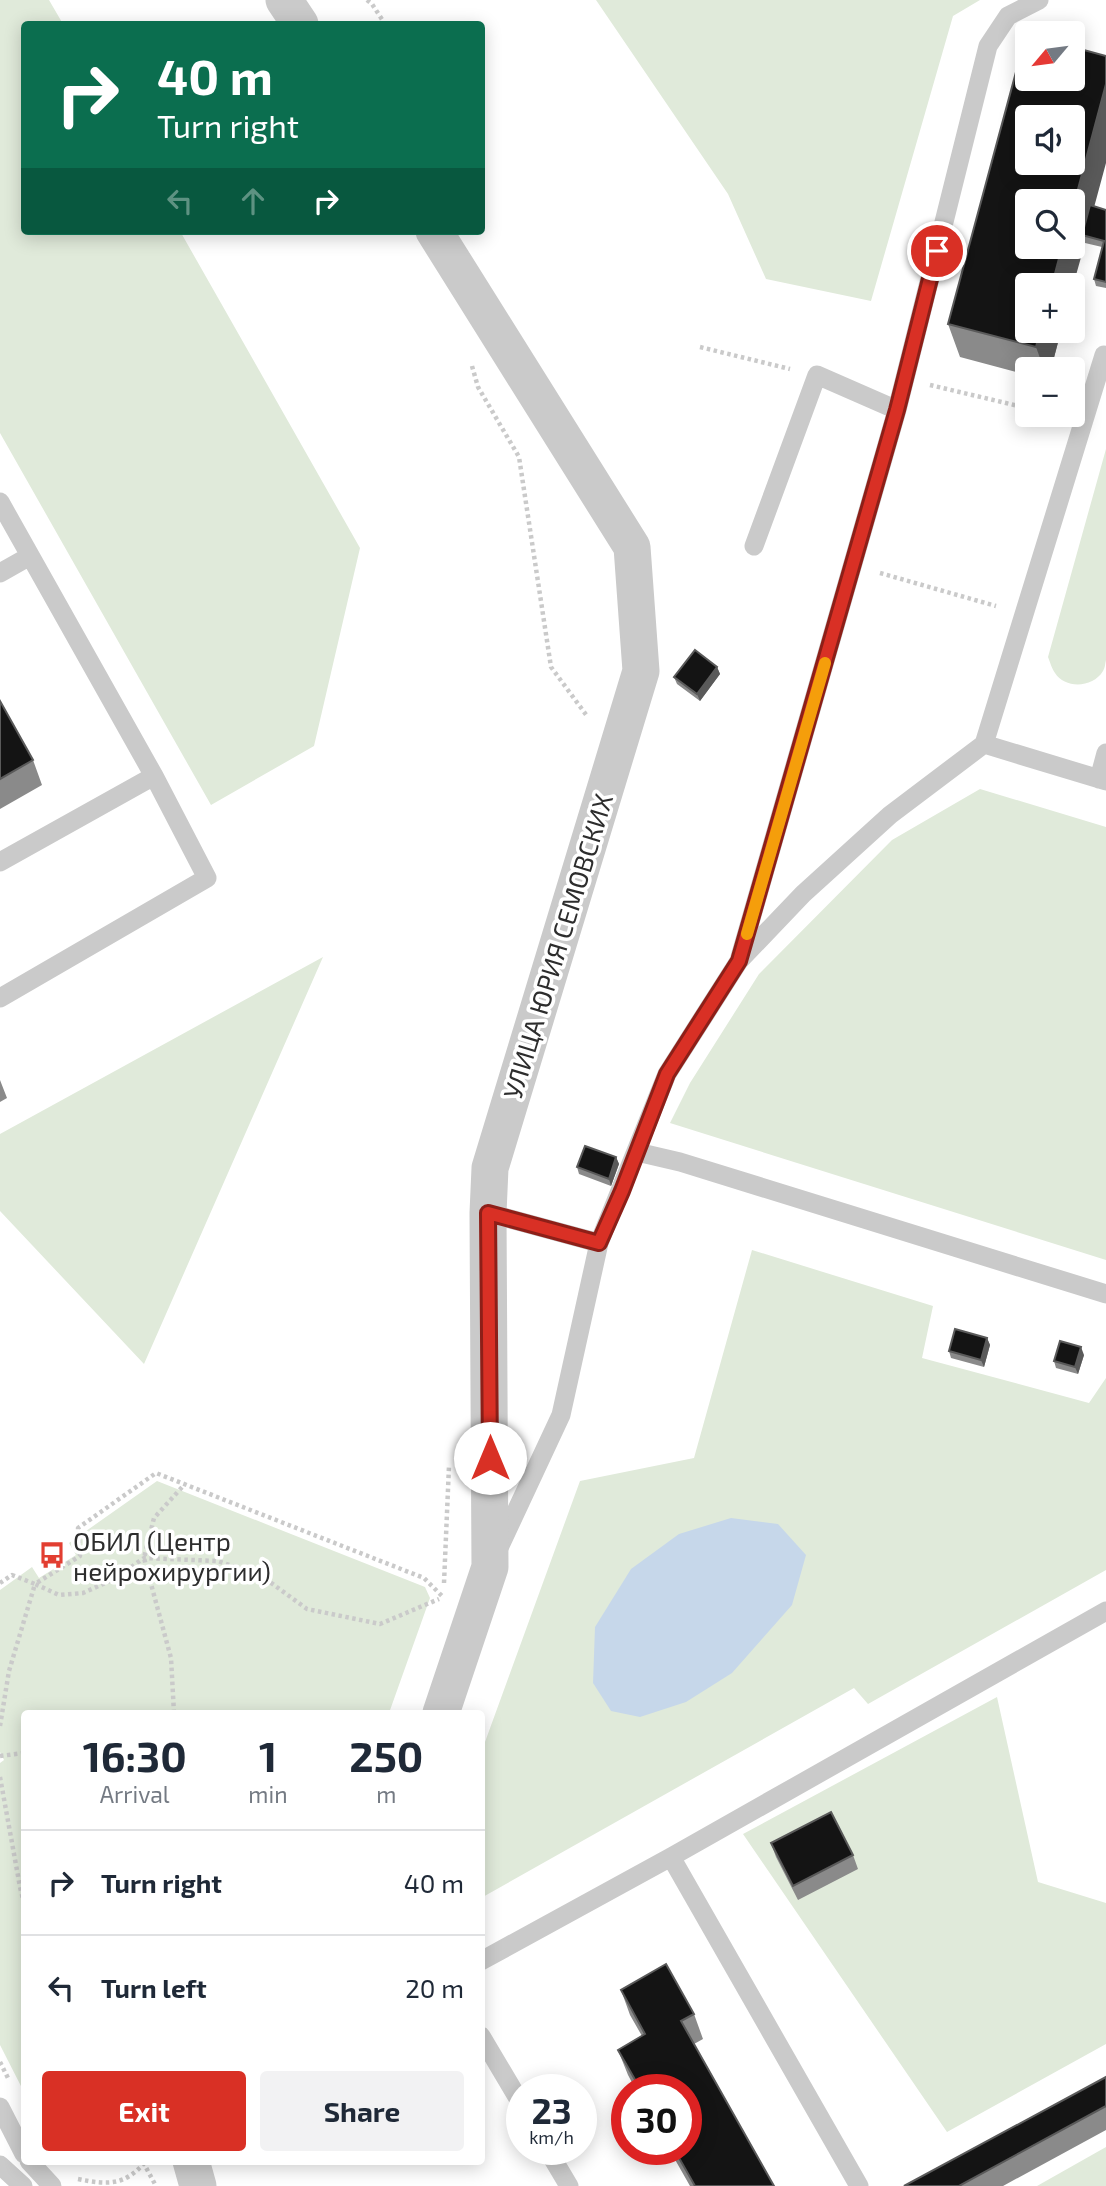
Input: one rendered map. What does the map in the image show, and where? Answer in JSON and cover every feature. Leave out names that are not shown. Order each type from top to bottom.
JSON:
[{"type":"street","points":[[284,0],[298,21]]},
{"type":"street","name":"УЛИЦА ЮРИЯ СЕМОВСКИХ","points":[[437,235],[632,547],[641,671],[490,1168],[488,1213],[491,1567],[442,1710]]},
{"type":"street","points":[[192,2165],[198,2186]]},
{"type":"lane","points":[[739,961],[897,410],[988,46],[1008,16],[1039,0]]},
{"type":"lane","points":[[491,1567],[561,1415],[599,1243],[667,1074],[739,961],[803,894],[890,815],[984,744],[1104,355],[1106,356]]},
{"type":"lane","points":[[754,546],[817,375],[897,410]]},
{"type":"lane","points":[[0,502],[154,776],[207,878],[0,998]]},
{"type":"lane","points":[[0,573],[30,556]]},
{"type":"lane","points":[[984,744],[1102,780],[1106,753]]},
{"type":"lane","points":[[0,862],[154,776]]},
{"type":"lane","points":[[637,1152],[680,1162],[1106,1294]]},
{"type":"lane","points":[[488,1213],[599,1243]]},
{"type":"lane","points":[[485,1959],[1106,1611]]},
{"type":"lane","points":[[671,1857],[859,2186]]},
{"type":"lane","points":[[485,2043],[506,2078]]},
{"type":"lane","points":[[0,2107],[21,2148]]},
{"type":"lane","points":[[0,2165],[23,2186]]},
{"type":"lane","points":[[33,2165],[52,2186]]},
{"type":"lane","points":[[557,2165],[569,2186]]},
{"type":"path","points":[[368,0],[383,21]]},
{"type":"path","points":[[699,346],[817,375]]},
{"type":"path","points":[[471,362],[478,387],[519,457],[551,667],[592,722]]},
{"type":"path","points":[[960,393],[1015,405]]},
{"type":"path","points":[[853,565],[1024,614]]},
{"type":"path","points":[[439,1611],[443,1598],[449,1459]]},
{"type":"path","points":[[0,1726],[9,1671],[34,1584],[80,1556],[78,1528],[156,1474],[424,1578],[443,1598]]},
{"type":"path","points":[[174,1710],[171,1658],[144,1558],[153,1518],[184,1485]]},
{"type":"path","points":[[0,1583],[12,1575],[59,1595],[83,1593],[114,1579],[144,1558],[218,1561],[263,1577],[307,1609],[380,1624],[443,1598]]},
{"type":"path","points":[[0,1756],[21,1753]]},
{"type":"path","points":[[0,1777],[21,1891]]},
{"type":"path","points":[[68,2170],[79,2179],[113,2184],[131,2176],[141,2165]]},
{"type":"path","points":[[146,2165],[156,2186]]},
{"type":"green space","points":[[0,0],[49,0],[61,21],[21,21],[21,235],[182,235],[360,548],[314,746],[211,805],[0,433]]},
{"type":"green space","points":[[596,0],[980,0],[953,16],[871,301],[766,279],[728,194]]},
{"type":"green space","points":[[1106,449],[1106,660],[1103,671],[1093,681],[1072,684],[1060,678],[1048,657]]},
{"type":"green space","points":[[980,789],[1106,827],[1106,1260],[670,1123],[690,1083],[759,974],[892,840]]},
{"type":"green space","points":[[323,957],[144,1364],[0,1211],[0,1134]]},
{"type":"green space","points":[[752,1250],[933,1306],[922,1358],[1089,1403],[1106,1378],[1106,1570],[868,1704],[854,1688],[485,1896],[485,1742],[580,1481],[694,1458]]},
{"type":"green space","points":[[157,1481],[425,1587],[430,1598],[390,1710],[21,1710],[21,2086],[0,2045],[0,1763],[4,1760],[0,1752],[0,1590],[32,1567],[39,1578],[76,1555],[69,1543]]},
{"type":"green space","points":[[997,1697],[1038,1882],[1106,1903],[1106,2044],[947,2132],[743,1834]]},
{"type":"green space","points":[[1106,2147],[1106,2186],[1037,2186]]},
{"type":"water","points":[[731,1518],[778,1524],[806,1555],[792,1605],[732,1673],[686,1702],[640,1717],[611,1711],[593,1683],[595,1627],[631,1569],[679,1534]]},
{"type":"building","points":[[1085,50],[1106,56],[1106,84],[1085,163],[1085,105],[1015,105],[1015,175],[1082,175],[1078,189],[1015,189],[1015,259],[1059,259],[1055,273],[1015,273],[1015,342],[948,324],[1015,76],[1015,91],[1085,91]]},
{"type":"building","points":[[1090,205],[1106,210],[1106,282],[1094,279],[1104,241],[1085,236]]},
{"type":"building","points":[[1021,343],[1037,343],[1036,347]]},
{"type":"building","points":[[695,650],[717,667],[697,694],[674,677]]},
{"type":"building","points":[[0,701],[33,760],[0,779]]},
{"type":"building","points":[[585,1146],[616,1157],[609,1179],[577,1167]]},
{"type":"building","points":[[955,1329],[987,1338],[981,1360],[949,1351]]},
{"type":"building","points":[[1060,1341],[1081,1347],[1075,1367],[1054,1361]]},
{"type":"building","points":[[831,1812],[853,1855],[793,1886],[771,1843]]},
{"type":"building","points":[[666,1964],[694,2014],[681,2021],[774,2186],[695,2186],[683,2165],[702,2165],[702,2074],[632,2074],[618,2050],[645,2034],[621,1990]]},
{"type":"building","points":[[1106,2077],[1106,2106],[959,2186],[904,2186]]},
{"type":"slow traffic","points":[[747,934],[825,663]]},
{"type":"place","name":"ОБИЛ (Центр нейрохирургии)","points":[[52,1555]]},
{"type":"route","points":[[490,1458],[488,1213],[599,1243],[667,1074],[739,961],[897,410],[937,251]]}]
